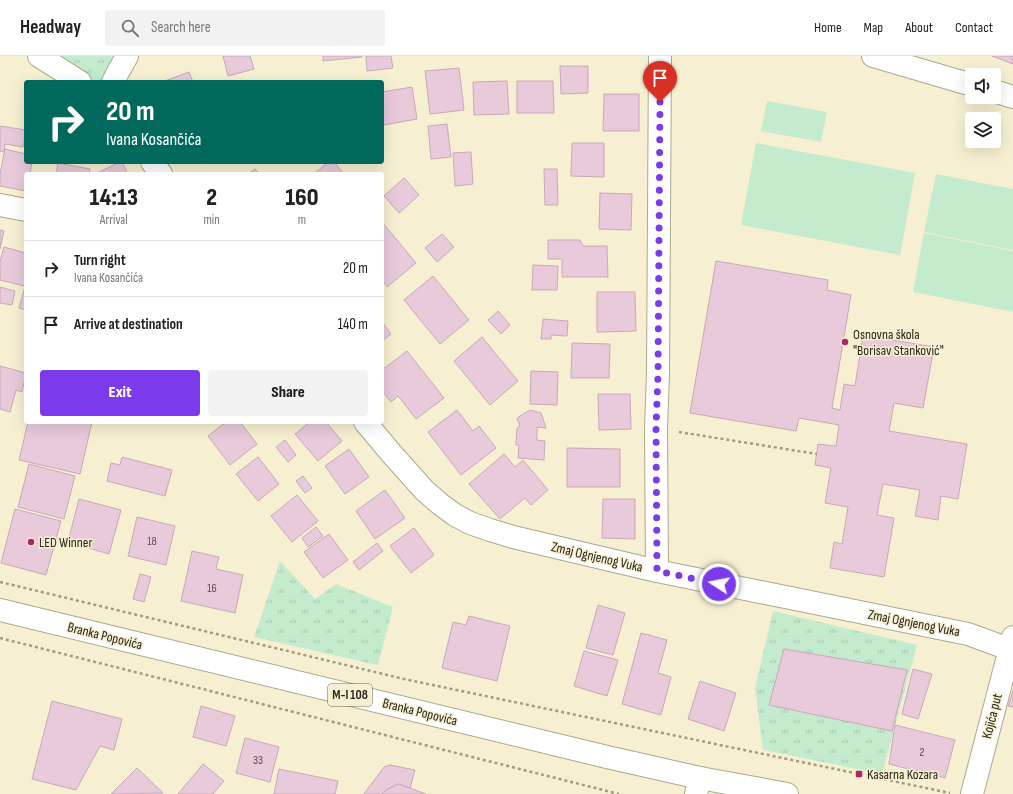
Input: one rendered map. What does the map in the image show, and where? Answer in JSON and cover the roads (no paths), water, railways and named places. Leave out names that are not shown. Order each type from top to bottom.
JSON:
[{"type":"street","points":[[39,56],[77,80]]},
{"type":"street","points":[[114,80],[127,56]]},
{"type":"street","points":[[657,571],[656,428],[658,366],[660,56]]},
{"type":"street","points":[[873,56],[965,83]]},
{"type":"street","points":[[1001,93],[1013,97]]},
{"type":"street","points":[[0,205],[24,210]]},
{"type":"street","name":"Zmaj Ognjenog Vuka","points":[[367,424],[424,490],[455,515],[470,523],[513,537],[657,571],[1011,643]]},
{"type":"street","name":"Branka Popovića","points":[[0,610],[607,757],[698,786],[787,794]]},
{"type":"street","name":"Kojića put","points":[[964,793],[1011,643]]},
{"type":"place","name":"Osnovna škola \"Borisav Stanković\"","points":[[845,342]]},
{"type":"place","name":"LED Winner","points":[[31,542]]},
{"type":"place","name":"Kasarna Kozara","points":[[859,774]]}]
